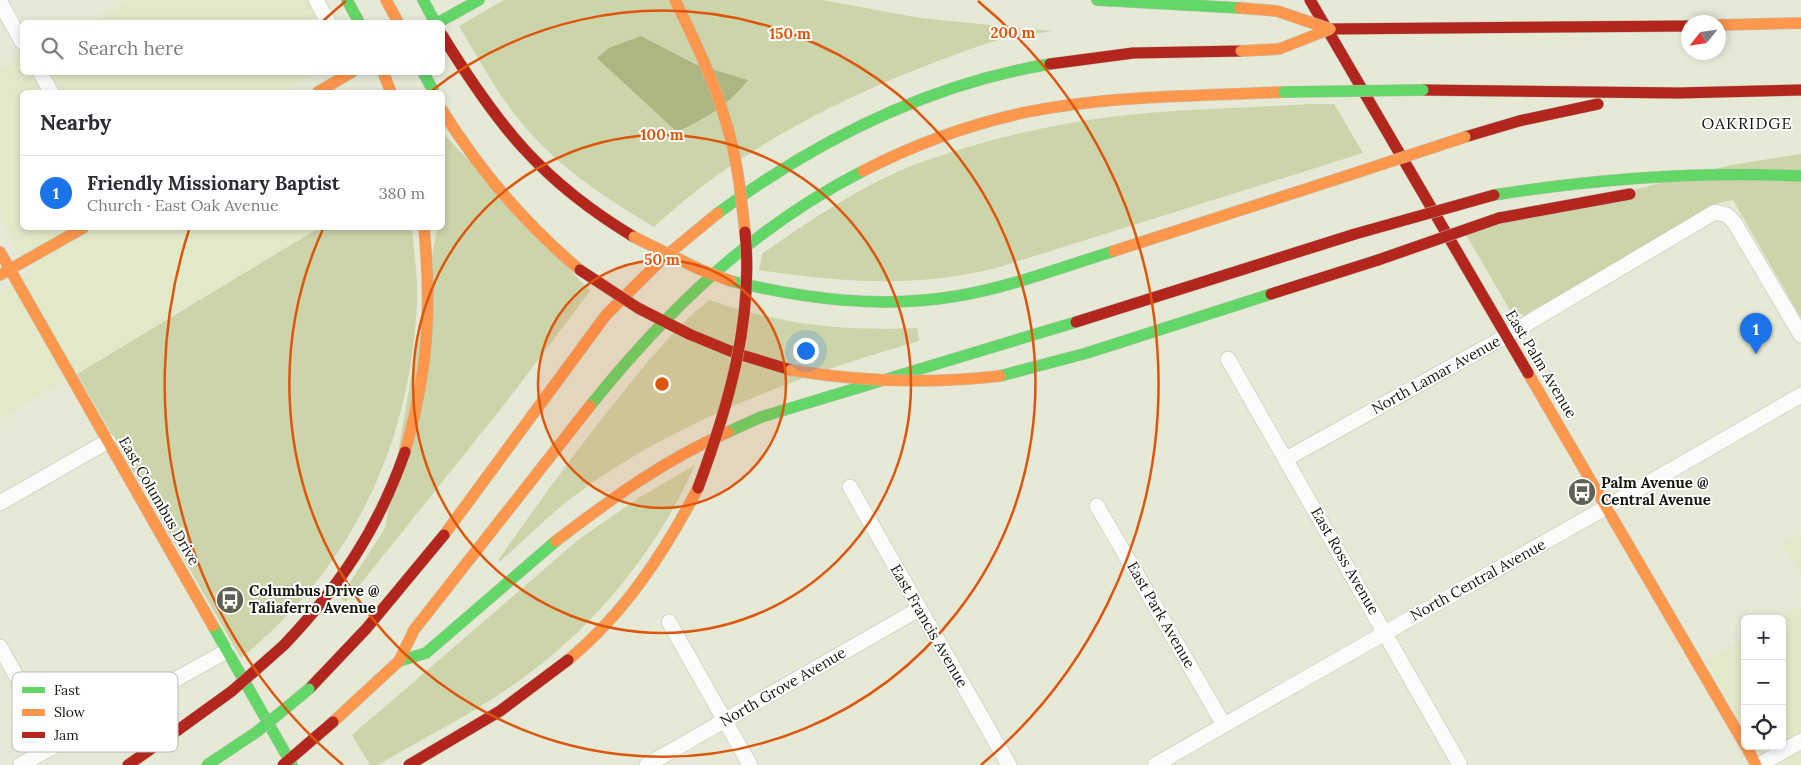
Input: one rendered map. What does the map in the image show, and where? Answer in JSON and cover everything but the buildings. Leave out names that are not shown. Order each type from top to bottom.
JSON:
[{"type":"main road","points":[[347,0],[358,20]]},
{"type":"main road","points":[[386,0],[397,20]]},
{"type":"main road","points":[[423,0],[434,20]]},
{"type":"main road","points":[[444,20],[479,0]]},
{"type":"main road","points":[[409,765],[490,719],[518,700],[564,666],[623,608],[650,572],[686,514],[726,416],[737,373],[746,306],[746,246],[740,183],[726,121],[701,53],[674,0]]},
{"type":"main road","points":[[1097,0],[1277,10],[1330,30]]},
{"type":"main road","name":"East Palm Avenue","points":[[1310,0],[1741,738]]},
{"type":"main road","points":[[1726,25],[1801,22]]},
{"type":"main road","points":[[207,765],[258,731],[309,689],[356,641],[456,518],[608,313],[686,237],[727,204],[799,157],[840,135],[890,112],[995,77],[1097,56],[1140,52],[1279,49],[1330,30],[1681,26]]},
{"type":"main road","points":[[445,40],[477,90],[510,134],[555,182],[596,213],[634,237],[699,269],[731,281],[766,290],[829,300],[869,302],[939,299],[1016,282],[1465,137],[1574,108],[1679,93]]},
{"type":"main road","points":[[321,90],[347,75]]},
{"type":"main road","points":[[383,75],[390,90]]},
{"type":"main road","points":[[425,75],[433,90]]},
{"type":"main road","points":[[283,765],[334,722],[399,661],[414,630],[630,356],[688,298],[761,234],[787,214],[823,193],[899,154],[937,138],[1027,113],[1118,99],[1284,92],[1423,90],[1679,93],[1801,90]]},
{"type":"main road","points":[[445,113],[470,155],[500,192],[546,240],[580,270],[638,308],[688,334],[735,353],[791,370],[829,377],[896,382],[962,381],[1000,376],[1087,353],[1378,260],[1499,218],[1573,203],[1644,192]]},
{"type":"main road","points":[[399,661],[426,653],[538,556],[623,490],[660,466],[752,421],[1033,336],[1355,234],[1494,195],[1586,180],[1758,173],[1801,177]]},
{"type":"main road","points":[[1680,188],[1801,177]]},
{"type":"main road","points":[[5,272],[79,230]]},
{"type":"main road","points":[[178,730],[239,685],[284,645],[317,610],[346,572],[371,531],[391,488],[405,450],[424,367],[429,322],[428,272],[424,230]]},
{"type":"main road","name":"East Columbus Drive","points":[[0,252],[5,272],[108,441],[292,765]]},
{"type":"main road","name":"East Palm Avenue","points":[[1748,750],[1758,765]]},
{"type":"main road","points":[[128,765],[147,752]]},
{"type":"street","points":[[316,0],[327,20]]},
{"type":"street","points":[[0,2],[20,38]]},
{"type":"street","points":[[42,75],[50,90]]},
{"type":"street","name":"North Lamar Avenue","points":[[1286,459],[1506,336],[1715,212],[1727,214],[1734,222],[1801,335]]},
{"type":"street","name":"East Ross Avenue","points":[[1228,359],[1460,765]]},
{"type":"street","name":"North Central Avenue","points":[[1160,764],[1385,632],[1608,508],[1801,395]]},
{"type":"street","points":[[0,503],[108,441]]},
{"type":"street","name":"East Francis Avenue","points":[[850,488],[1009,765]]},
{"type":"street","name":"East Park Avenue","points":[[1097,506],[1224,725]]},
{"type":"street","name":"North Grove Avenue","points":[[648,765],[919,609]]},
{"type":"street","points":[[669,622],[750,765]]},
{"type":"street","points":[[0,647],[14,672]]},
{"type":"street","points":[[178,678],[227,651]]},
{"type":"street","points":[[1758,765],[1801,741]]},
{"type":"street","points":[[20,765],[43,752]]},
{"type":"shaded area","points":[[129,0],[311,0],[322,20],[94,20]]},
{"type":"shaded area","points":[[504,0],[822,0],[920,18],[1052,31],[1005,39],[976,47],[900,76],[825,110],[788,130],[718,175],[654,227],[580,178],[563,165],[531,134],[502,96],[459,26]],"holes":[[[641,36],[695,64],[748,80],[677,132],[630,40]]]},
{"type":"shaded area","points":[[641,36],[695,64],[748,80],[725,104],[677,132],[597,58],[609,48]]},
{"type":"shaded area","points":[[20,58],[20,75],[32,75],[41,90],[20,90],[20,230],[315,230],[0,419],[0,292],[31,274],[0,218],[0,71]]},
{"type":"shaded area","points":[[51,75],[312,75],[285,90],[60,90]]},
{"type":"shaded area","points":[[1334,104],[1363,153],[993,269],[933,279],[904,281],[819,278],[759,270],[762,254],[799,228],[858,192],[919,163],[966,148],[1038,129],[1086,120],[1186,110]]},
{"type":"shaded area","points":[[445,135],[590,291],[507,401],[346,602],[340,598],[385,528],[437,230],[445,230]]},
{"type":"shaded area","points":[[1801,154],[1801,318],[1733,200],[1719,203],[1525,315],[1511,312],[1465,233],[1731,165]]},
{"type":"shaded area","points":[[316,230],[412,230],[417,303],[412,356],[402,406],[388,454],[368,500],[344,543],[314,584],[280,622],[241,658],[77,374]]},
{"type":"shaded area","points":[[709,300],[736,309],[787,321],[836,327],[917,328],[919,341],[825,370],[777,388],[683,430],[638,454],[596,480],[558,509],[499,562],[499,559],[542,499],[616,401],[671,335]]},
{"type":"shaded area","points":[[695,465],[661,529],[641,559],[594,615],[568,641],[541,665],[496,697],[378,765],[370,765],[352,735],[578,540],[640,497]]},
{"type":"shaded area","points":[[1801,533],[1801,574],[1782,544]]},
{"type":"shaded area","points":[[1801,606],[1801,765],[1763,765],[1755,750],[1786,750],[1785,615]]},
{"type":"shaded area","points":[[1741,640],[1741,724],[1707,660]]},
{"type":"traffic: fast","points":[[347,0],[358,20]]},
{"type":"traffic: fast","points":[[423,0],[434,20]]},
{"type":"traffic: fast","points":[[443,20],[479,0]]},
{"type":"traffic: fast","points":[[1097,0],[1240,8]]},
{"type":"traffic: fast","points":[[718,213],[794,162],[834,139],[875,119],[917,101],[960,86],[1005,73],[1050,64]]},
{"type":"traffic: fast","points":[[425,75],[433,90]]},
{"type":"traffic: fast","points":[[1284,92],[1423,90]]},
{"type":"traffic: fast","points":[[590,406],[650,337],[681,304],[714,274],[785,218],[823,193],[863,171]]},
{"type":"traffic: fast","points":[[1494,195],[1532,189],[1647,178],[1724,175],[1801,176]]},
{"type":"traffic: fast","points":[[731,281],[787,293],[843,300],[872,302],[929,300],[997,287],[1114,251]]},
{"type":"traffic: fast","points":[[1000,376],[1087,353],[1271,294]]},
{"type":"traffic: fast","points":[[728,432],[761,417],[1076,322]]},
{"type":"traffic: fast","points":[[399,661],[426,653],[556,541]]},
{"type":"traffic: fast","points":[[213,626],[292,765]]},
{"type":"traffic: fast","points":[[207,765],[258,731],[309,689]]},
{"type":"traffic: slow","points":[[386,0],[397,20]]},
{"type":"traffic: slow","points":[[675,0],[709,74],[725,119],[736,161],[745,232]]},
{"type":"traffic: slow","points":[[1240,8],[1277,11],[1330,29]]},
{"type":"traffic: slow","points":[[1726,25],[1801,23]]},
{"type":"traffic: slow","points":[[1241,51],[1279,49],[1330,29]]},
{"type":"traffic: slow","points":[[321,90],[347,75]]},
{"type":"traffic: slow","points":[[384,75],[390,90]]},
{"type":"traffic: slow","points":[[863,171],[903,152],[944,136],[985,122],[1027,112],[1059,106],[1123,99],[1284,92]]},
{"type":"traffic: slow","points":[[445,115],[472,154],[505,196],[541,234],[580,270]]},
{"type":"traffic: slow","points":[[1334,180],[1465,137]]},
{"type":"traffic: slow","points":[[1114,251],[1334,180]]},
{"type":"traffic: slow","points":[[444,535],[606,315],[661,260],[718,213]]},
{"type":"traffic: slow","points":[[0,275],[79,230]]},
{"type":"traffic: slow","points":[[405,452],[419,395],[426,341],[428,287],[424,230]]},
{"type":"traffic: slow","points":[[634,237],[699,269],[731,281]]},
{"type":"traffic: slow","points":[[0,252],[213,626]]},
{"type":"traffic: slow","points":[[791,370],[895,381],[974,379],[1000,376]]},
{"type":"traffic: slow","points":[[1528,373],[1741,738]]},
{"type":"traffic: slow","points":[[333,722],[399,661],[414,630],[590,406]]},
{"type":"traffic: slow","points":[[556,541],[639,481],[682,455],[728,432]]},
{"type":"traffic: slow","points":[[568,660],[608,622],[642,581],[671,536],[698,488]]},
{"type":"traffic: slow","points":[[1748,750],[1756,765]]},
{"type":"traffic: jam","points":[[1310,0],[1528,373]]},
{"type":"traffic: jam","points":[[1330,29],[1681,26]]},
{"type":"traffic: jam","points":[[445,40],[483,97],[524,149],[573,195],[634,237]]},
{"type":"traffic: jam","points":[[1050,64],[1133,53],[1241,51]]},
{"type":"traffic: jam","points":[[1423,90],[1679,93],[1801,90]]},
{"type":"traffic: jam","points":[[1465,137],[1519,121],[1598,104]]},
{"type":"traffic: jam","points":[[1499,218],[1630,194]]},
{"type":"traffic: jam","points":[[1355,234],[1494,195]]},
{"type":"traffic: jam","points":[[1378,260],[1499,218]]},
{"type":"traffic: jam","points":[[698,488],[719,426],[736,363],[746,298],[745,232]]},
{"type":"traffic: jam","points":[[1076,322],[1355,234]]},
{"type":"traffic: jam","points":[[1271,294],[1378,260]]},
{"type":"traffic: jam","points":[[580,270],[638,308],[689,334]]},
{"type":"traffic: jam","points":[[689,334],[735,353],[791,370]]},
{"type":"traffic: jam","points":[[284,645],[323,601],[355,555],[383,506],[405,452]]},
{"type":"traffic: jam","points":[[309,689],[366,629],[444,535]]},
{"type":"traffic: jam","points":[[178,730],[232,691],[284,645]]},
{"type":"traffic: jam","points":[[409,765],[500,711],[568,660]]},
{"type":"traffic: jam","points":[[283,765],[333,722]]},
{"type":"traffic: jam","points":[[128,765],[147,752]]},
{"type":"place","name":"Friendly Missionary Baptist","points":[[1756,354]]},
{"type":"place","name":"Palm Avenue @ Central Avenue","points":[[1582,492]]},
{"type":"place","name":"Columbus Drive @ Taliaferro Avenue","points":[[230,600]]},
{"type":"district","name":"OAKRIDGE","points":[[1747,123]]}]
